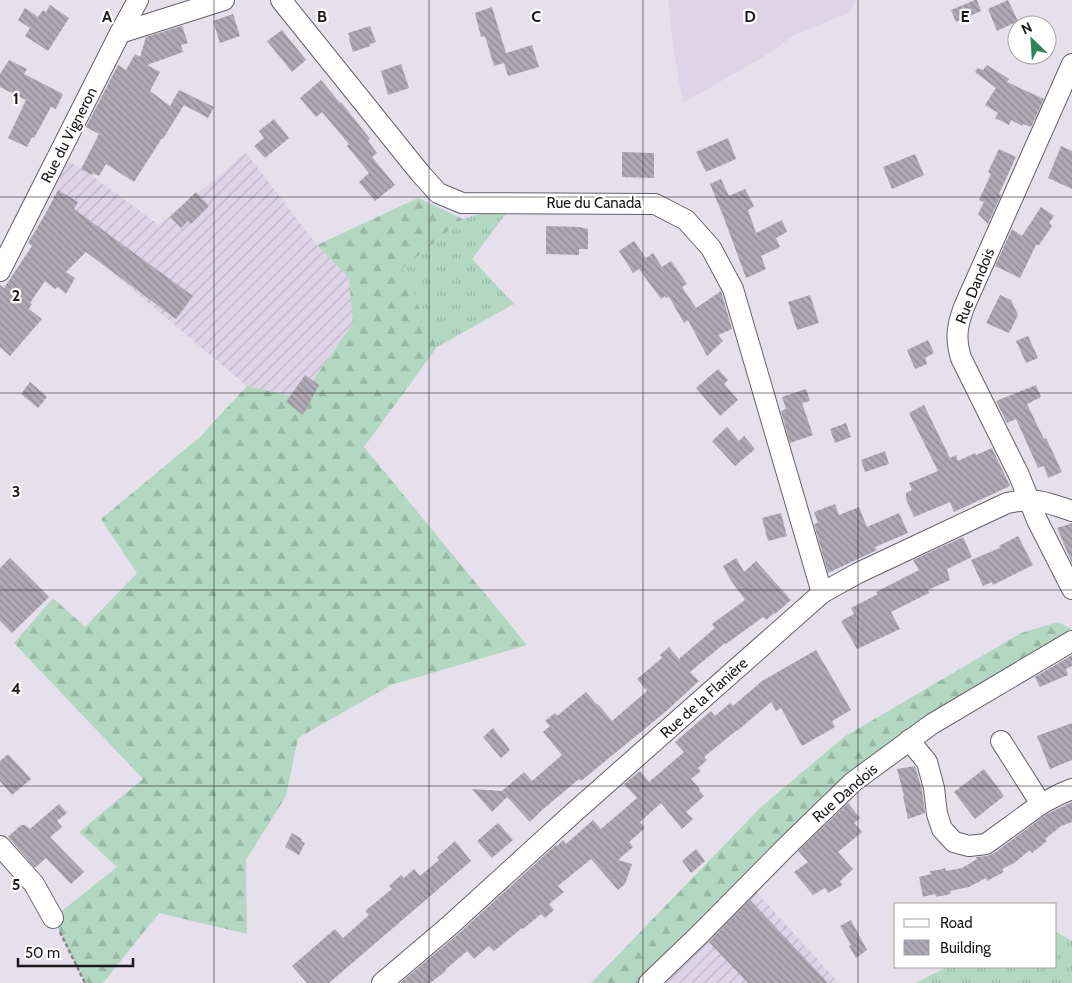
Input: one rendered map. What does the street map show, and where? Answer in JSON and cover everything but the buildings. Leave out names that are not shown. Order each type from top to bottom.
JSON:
[{"type":"street","name":"Rue du Vigneron","points":[[0,271],[138,0]]},
{"type":"street","points":[[120,33],[224,0]]},
{"type":"street","name":"Rue du Canada","points":[[281,0],[438,193],[462,203],[655,204],[686,220],[711,248],[733,288],[822,593]]},
{"type":"street","name":"Rue Dandois","points":[[1072,64],[964,307],[957,333],[961,358],[1019,475],[1037,520],[1072,589]]},
{"type":"street","name":"Rue de la Flanière","points":[[382,983],[448,927],[822,593],[858,573],[1007,503],[1029,499],[1072,511]]},
{"type":"street","name":"Rue Dandois","points":[[649,983],[853,782],[932,724],[1072,640]]},
{"type":"street","points":[[910,740],[927,762],[934,788],[937,814],[942,828],[954,842],[969,846],[986,844],[1041,804],[1072,789]]},
{"type":"street","points":[[1000,741],[1041,804]]},
{"type":"street","points":[[0,846],[34,884],[53,918]]},
{"type":"path","points":[[53,918],[85,983]]},
{"type":"shaded area","points":[[668,0],[855,0],[851,12],[792,36],[770,53],[683,103],[673,47]]},
{"type":"shaded area","points":[[246,153],[317,245],[349,278],[353,323],[301,398],[247,386],[62,230],[77,202],[53,188],[68,161],[91,175],[159,225]]},
{"type":"shaded area","points":[[749,884],[839,983],[647,983]]},
{"type":"green space","points":[[418,198],[463,219],[402,269],[437,347],[364,447],[527,645],[391,685],[298,738],[286,796],[246,860],[247,934],[159,913],[103,983],[85,983],[53,918],[117,867],[79,832],[143,779],[14,643],[53,598],[85,627],[137,573],[101,519],[200,437],[247,386],[301,398],[353,323],[349,278],[317,245]]},
{"type":"green space","points":[[514,203],[472,259],[514,304],[437,347],[402,269],[463,219]]},
{"type":"green space","points":[[1058,622],[1072,629],[941,706],[829,792],[641,983],[591,983],[760,808],[844,737],[1021,633]]},
{"type":"green space","points":[[1057,933],[1072,941],[1072,983],[915,983],[945,968],[1057,968]]}]
